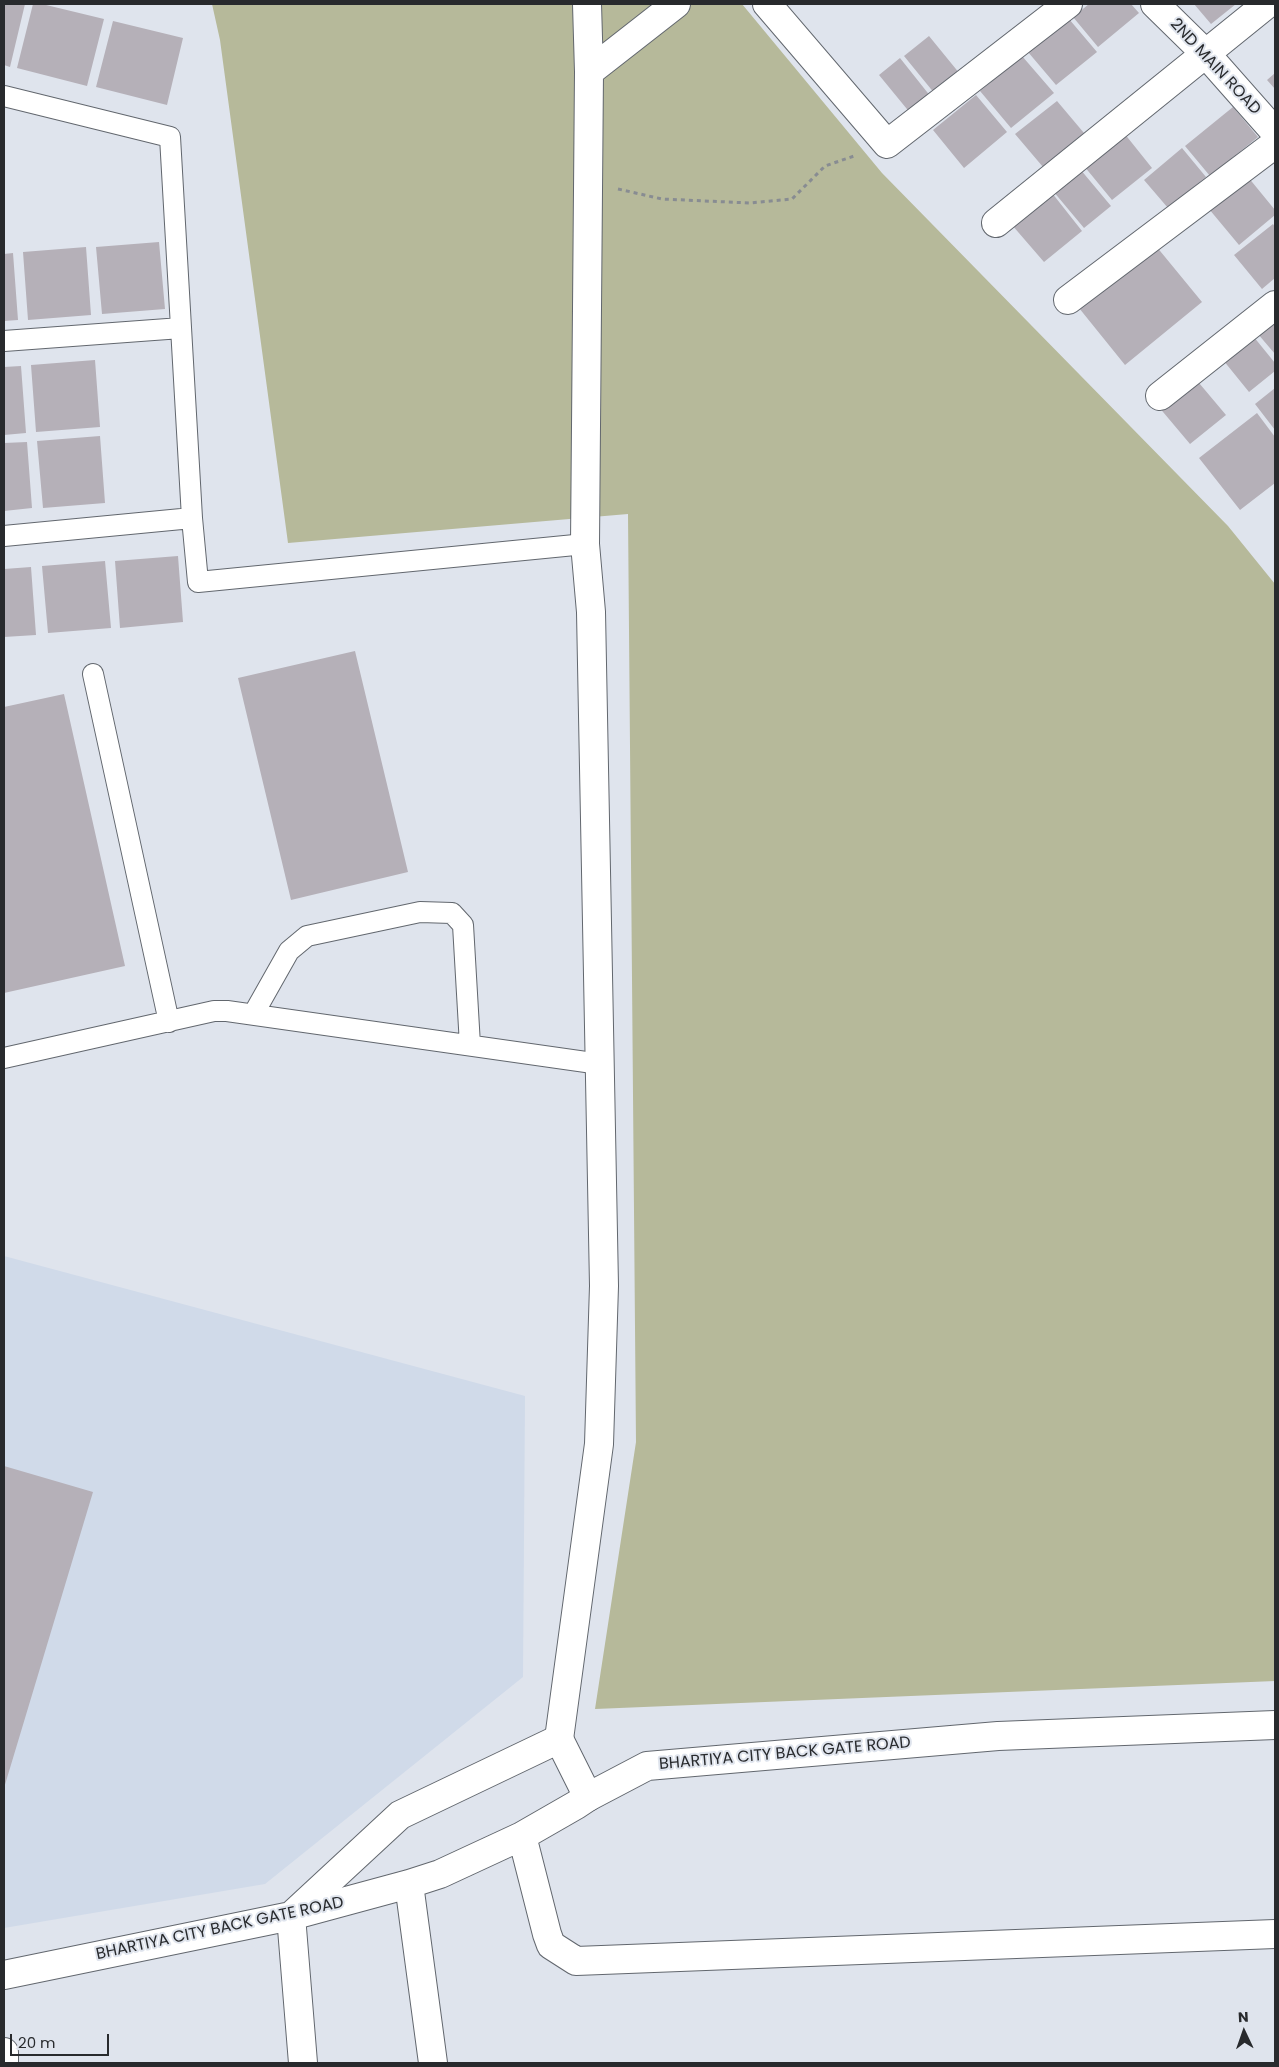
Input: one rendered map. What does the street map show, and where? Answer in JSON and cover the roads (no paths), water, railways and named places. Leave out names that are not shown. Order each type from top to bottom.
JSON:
[{"type":"street","points":[[586,4],[589,72],[585,544],[591,612],[604,1286],[599,1444],[558,1739],[588,1796]]},
{"type":"street","points":[[589,72],[676,4]]},
{"type":"street","points":[[767,4],[887,144],[1068,4]]},
{"type":"street","name":"2ND MAIN ROAD","points":[[1154,4],[1206,54],[1275,132]]},
{"type":"street","points":[[996,223],[1267,4]]},
{"type":"street","points":[[1068,300],[1275,144]]},
{"type":"street","points":[[1160,396],[1275,305]]},
{"type":"street","name":"BHARTIYA CITY BACK GATE ROAD","points":[[4,1974],[292,1916],[440,1874],[522,1836],[588,1796],[647,1766],[998,1736],[1275,1726]]},
{"type":"street","points":[[302,2063],[292,1916],[400,1815],[558,1739]]},
{"type":"street","points":[[522,1836],[552,1945],[576,1961],[1275,1934]]},
{"type":"street","points":[[409,1884],[433,2063]]},
{"type":"street","points":[[4,2052],[4,2063]]},
{"type":"lane","points":[[4,96],[170,137],[192,518],[198,582],[585,544]]},
{"type":"lane","points":[[4,341],[181,328]]},
{"type":"lane","points":[[4,536],[192,518]]},
{"type":"lane","points":[[93,674],[169,1022]]},
{"type":"lane","points":[[254,1013],[289,951],[307,936],[420,912],[452,913],[462,925],[470,1045]]},
{"type":"lane","points":[[4,1058],[214,1011],[254,1013],[600,1064]]}]
